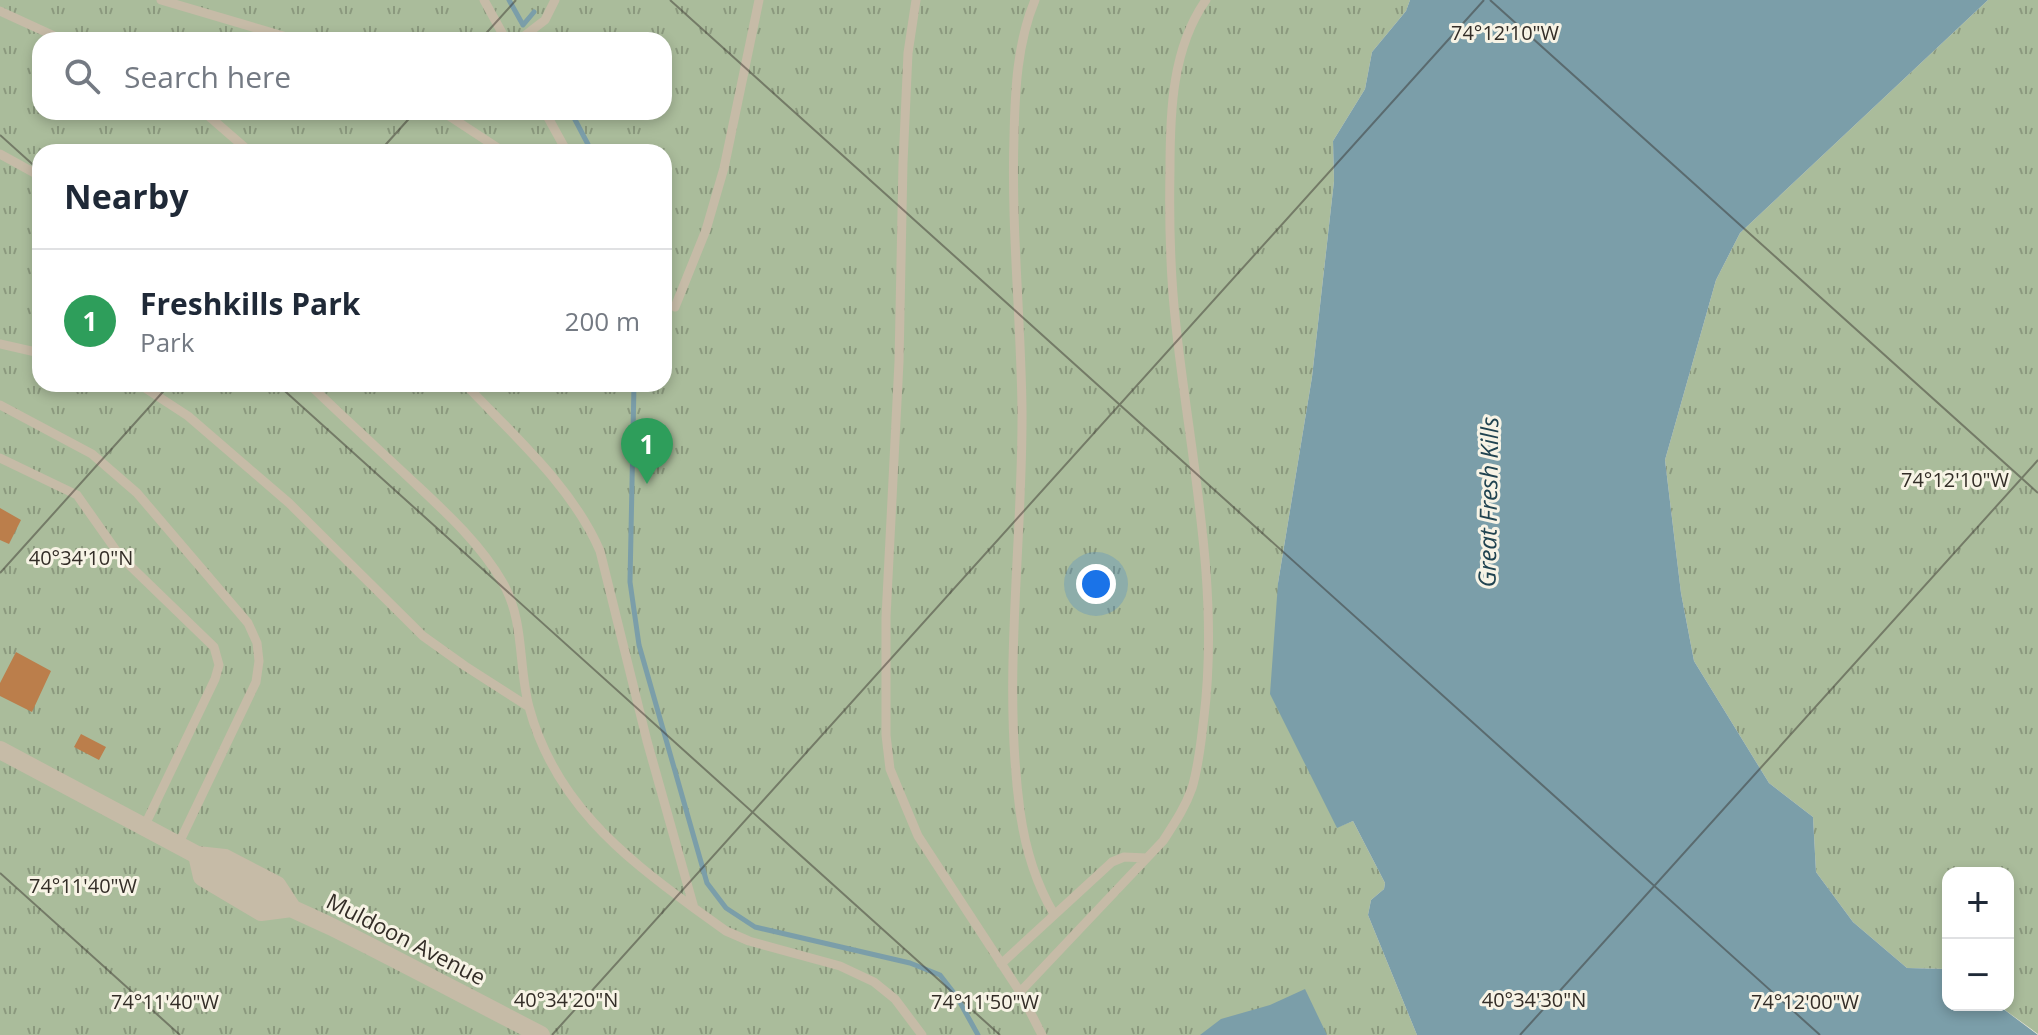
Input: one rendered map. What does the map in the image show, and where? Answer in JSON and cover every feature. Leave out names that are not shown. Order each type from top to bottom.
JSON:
[{"type":"street","name":"Muldoon Avenue","points":[[0,750],[197,855],[264,897],[292,908],[541,1035]]},
{"type":"lane","points":[[161,0],[270,32]]},
{"type":"lane","points":[[484,0],[502,32]]},
{"type":"lane","points":[[529,32],[545,20],[555,0]]},
{"type":"lane","points":[[675,307],[706,230],[724,168],[759,0]]},
{"type":"lane","points":[[916,0],[908,53],[899,362],[885,630],[886,735],[890,769],[918,836],[1020,992],[1042,1035]]},
{"type":"lane","points":[[1035,0],[1022,36],[1014,132],[1015,267],[1022,408],[1013,661],[1014,715],[1016,775],[1027,849],[1043,895],[1054,914]]},
{"type":"lane","points":[[1020,992],[1163,841],[1181,814],[1198,763],[1209,677],[1209,601],[1169,243],[1170,148],[1176,71],[1187,36],[1206,0]]},
{"type":"lane","points":[[0,11],[46,32]]},
{"type":"lane","points":[[213,120],[241,144]]},
{"type":"lane","points":[[455,120],[492,144]]},
{"type":"lane","points":[[549,120],[563,144]]},
{"type":"lane","points":[[0,154],[32,172]]},
{"type":"lane","points":[[0,344],[32,351]]},
{"type":"lane","points":[[151,392],[188,416],[289,503],[423,636],[529,707]]},
{"type":"lane","points":[[318,392],[439,506],[476,545],[503,584],[516,614],[529,707],[556,773],[594,825],[618,850],[726,931],[749,941],[840,966],[874,982],[895,999],[922,1035]]},
{"type":"lane","points":[[472,392],[576,507],[600,551],[647,741],[694,908]]},
{"type":"lane","points":[[0,405],[92,454],[114,470],[221,589],[248,623],[257,643],[259,661],[256,682],[178,845]]},
{"type":"lane","points":[[0,458],[77,495],[120,556],[206,638],[218,656],[215,679],[144,827]]},
{"type":"lane","points":[[1001,964],[1112,862],[1124,857],[1147,858]]},
{"type":"green space","points":[[0,0],[1410,0],[1406,11],[1372,52],[1365,89],[1333,141],[1334,181],[1312,377],[1278,583],[1338,827],[1353,821],[1385,883],[1384,889],[1371,900],[1368,915],[1417,1035],[0,1035]]},
{"type":"green space","points":[[1988,0],[2038,0],[2038,1034],[2006,1011],[2014,1011],[2014,867],[1942,867],[1942,969],[1907,968],[1853,922],[1816,872],[1813,817],[1769,783],[1694,661],[1681,593],[1665,460],[1716,280],[1740,233]]},
{"type":"water","name":"Great Fresh Kills","points":[[1410,0],[1988,0],[1740,233],[1716,280],[1665,460],[1681,593],[1694,661],[1769,783],[1813,817],[1816,872],[1853,922],[1907,968],[1942,969],[1942,1011],[2006,1011],[2038,1035],[1417,1035],[1368,915],[1371,900],[1384,889],[1385,883],[1353,821],[1337,828],[1270,694],[1278,583],[1312,377],[1334,181],[1333,141],[1365,89],[1372,52],[1406,11]]},
{"type":"water","points":[[1305,989],[1327,1035],[1200,1035],[1221,1019],[1270,1005]]},
{"type":"building","points":[[0,508],[21,520],[9,544],[0,540]]},
{"type":"building","points":[[16,652],[51,671],[32,712],[0,696],[0,683]]},
{"type":"building","points":[[81,734],[106,747],[99,760],[74,747]]},
{"type":"waterway","points":[[509,0],[523,25],[534,12]]},
{"type":"waterway","points":[[575,120],[588,144]]},
{"type":"waterway","points":[[634,392],[630,582],[639,645],[707,883],[726,908],[755,927],[910,963],[940,975],[957,997],[978,1035]]},
{"type":"place","name":"Freshkills Park","points":[[647,484]]}]
